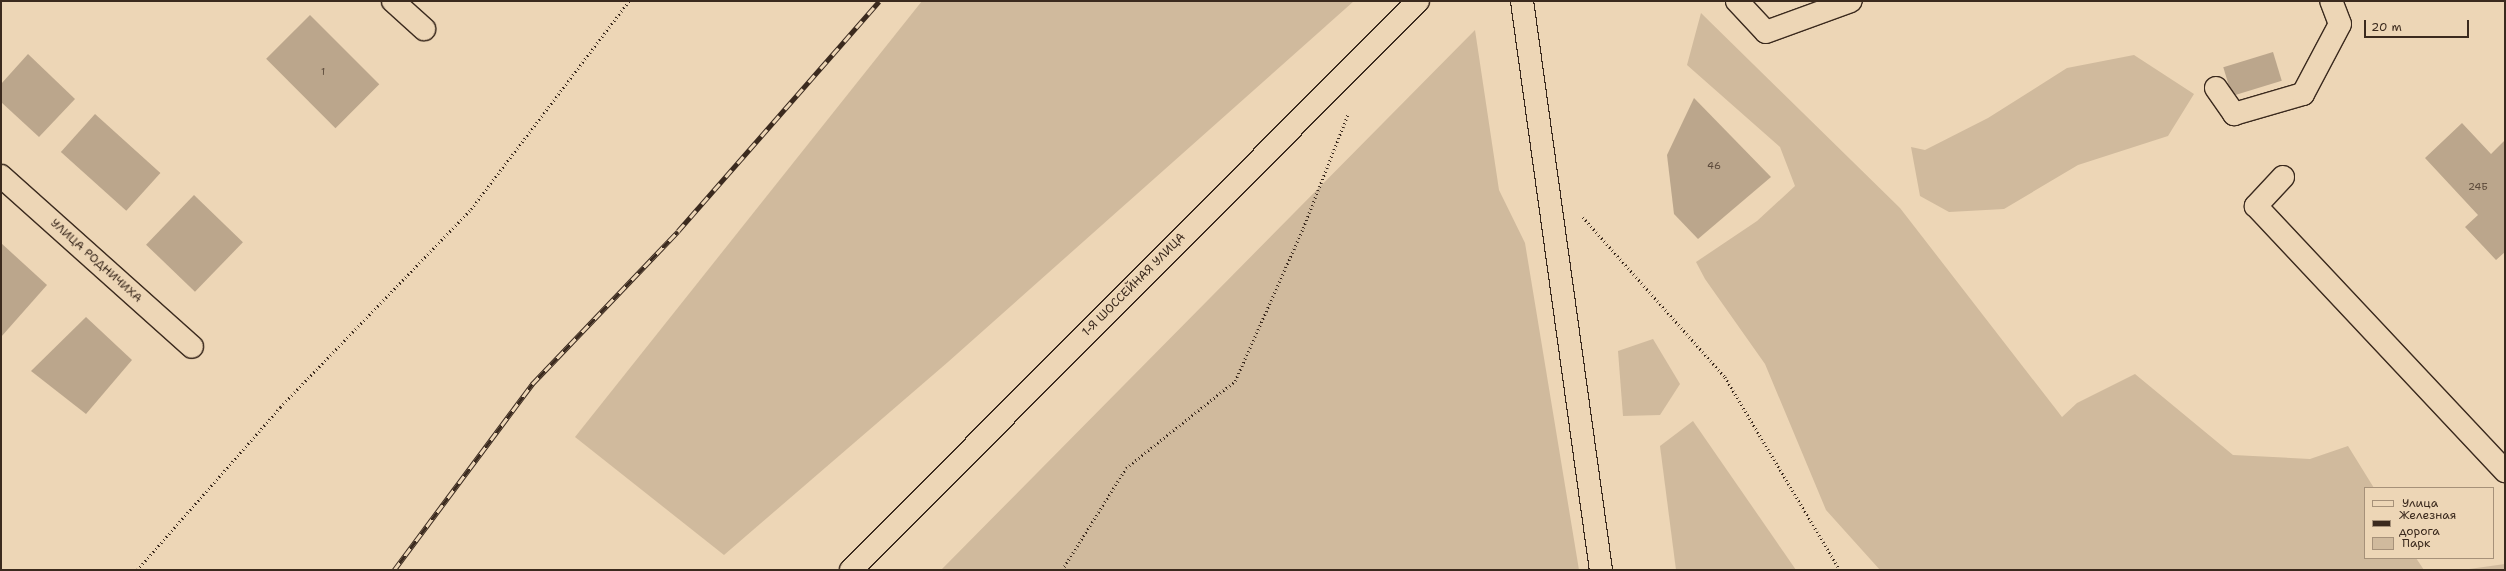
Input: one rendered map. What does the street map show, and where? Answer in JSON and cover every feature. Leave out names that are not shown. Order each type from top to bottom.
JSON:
[{"type":"street","points":[[393,1],[424,29]]},
{"type":"street","name":"1-Я ШОССЕЙНАЯ УЛИЦА","points":[[851,570],[1418,1]]},
{"type":"street","points":[[1522,1],[1601,570]]},
{"type":"street","points":[[1736,1],[1766,32],[1851,1]]},
{"type":"street","points":[[2216,88],[2234,114],[2302,94],[2340,24],[2331,1]]},
{"type":"street","name":"УЛИЦА РОДНИЧИХА","points":[[1,176],[192,347]]},
{"type":"street","points":[[2283,177],[2256,206],[2505,471]]},
{"type":"path","points":[[137,570],[280,407],[471,209],[619,12],[629,1]]},
{"type":"path","points":[[1062,570],[1126,468],[1235,381],[1303,228],[1352,106]]},
{"type":"path","points":[[1577,211],[1725,377],[1840,570]]},
{"type":"green space","points":[[922,1],[1354,1],[948,362],[724,555],[575,437]]},
{"type":"green space","points":[[1701,13],[1900,208],[2062,417],[2077,403],[2135,374],[2233,455],[2310,459],[2348,446],[2373,487],[2364,487],[2364,559],[2417,559],[2424,570],[1880,570],[1826,510],[1765,364],[1705,279],[1696,262],[1757,221],[1795,186],[1780,147],[1687,65]]},
{"type":"green space","points":[[1475,30],[1499,190],[1525,243],[1579,570],[941,570]]},
{"type":"green space","points":[[2134,55],[2194,94],[2168,136],[2078,165],[2004,209],[1949,212],[1920,196],[1911,147],[1925,150],[1988,118],[2067,68]]},
{"type":"green space","points":[[1653,339],[1680,384],[1660,415],[1623,416],[1618,351]]},
{"type":"green space","points":[[1693,421],[1796,570],[1676,570],[1660,446]]},
{"type":"green space","points":[[2505,564],[2505,570],[2462,570]]},
{"type":"building","points":[[310,15],[379,84],[335,128],[266,59]]},
{"type":"building","points":[[2273,52],[2282,81],[2232,96],[2223,67]]},
{"type":"building","points":[[28,54],[75,99],[39,137],[1,102],[1,84]]},
{"type":"building","points":[[1694,98],[1771,177],[1698,239],[1674,214],[1667,155]]},
{"type":"building","points":[[95,114],[160,173],[126,211],[61,152]]},
{"type":"building","points":[[2462,123],[2491,154],[2505,140],[2505,252],[2496,260],[2465,227],[2478,215],[2425,158]]},
{"type":"building","points":[[194,195],[243,242],[195,292],[146,245]]},
{"type":"building","points":[[1,243],[47,285],[1,337]]},
{"type":"building","points":[[86,317],[132,360],[86,414],[31,371]]},
{"type":"railway","points":[[394,570],[532,384],[678,231],[879,1]]}]
